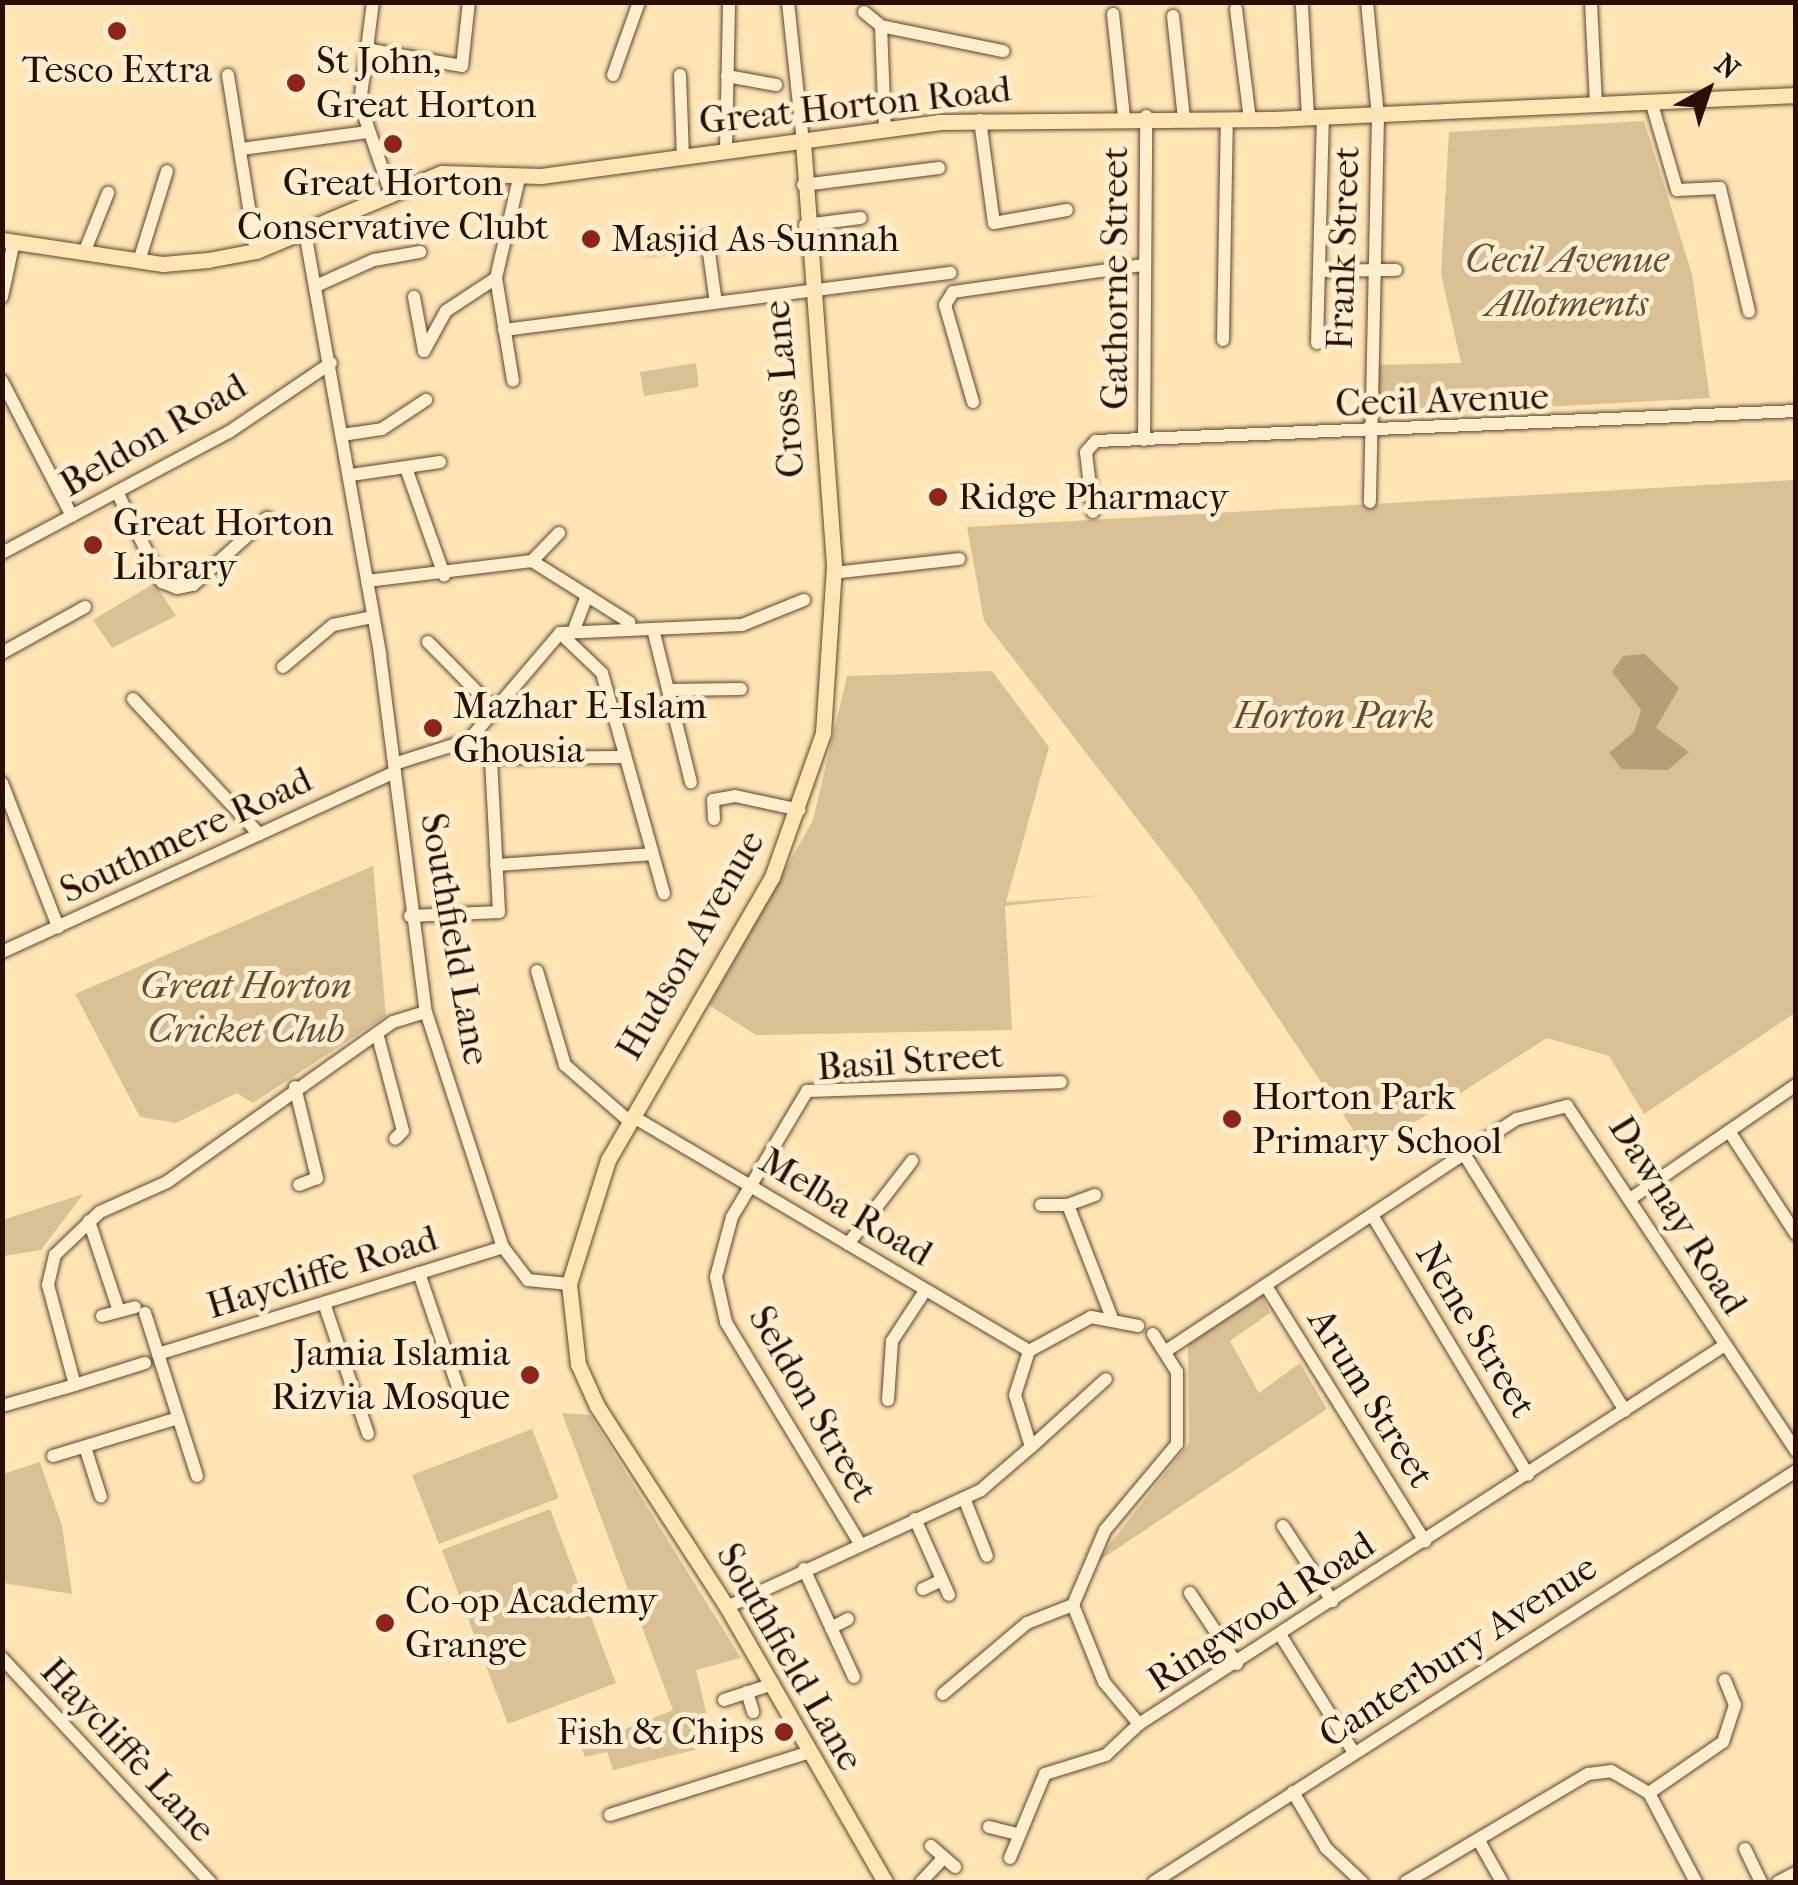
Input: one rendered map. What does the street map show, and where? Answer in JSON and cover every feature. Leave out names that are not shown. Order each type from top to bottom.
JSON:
[{"type":"main road","name":"Great Horton Road","points":[[8,241],[140,261],[256,251],[305,232],[389,188],[442,172],[519,178],[980,120],[1146,116],[1227,121],[1796,94]]},
{"type":"main road","name":"Cross Lane","points":[[803,142],[807,284],[835,630]]},
{"type":"main road","name":"Hudson Avenue","points":[[569,1284],[590,1206],[630,1118],[772,877],[800,810],[823,733],[835,630]]},
{"type":"main road","name":"Southfield Lane","points":[[569,1284],[578,1364],[597,1406],[727,1607],[773,1684],[807,1753],[885,1882]]},
{"type":"street","points":[[373,2],[365,49],[367,132],[389,188]]},
{"type":"street","points":[[365,49],[462,66],[469,2]]},
{"type":"street","points":[[613,75],[639,2]]},
{"type":"street","points":[[726,149],[729,2]]},
{"type":"street","points":[[788,2],[803,142]]},
{"type":"street","name":"Frank Street","points":[[1367,2],[1378,116],[1367,434],[1370,502]]},
{"type":"street","points":[[1591,2],[1596,103]]},
{"type":"street","points":[[1302,6],[1315,117],[1322,271],[1317,342]]},
{"type":"street","points":[[1236,9],[1250,120]]},
{"type":"street","points":[[864,12],[880,26],[1003,50]]},
{"type":"street","points":[[1113,14],[1124,117]]},
{"type":"street","points":[[1173,16],[1184,118]]},
{"type":"street","points":[[880,26],[885,129]]},
{"type":"street","points":[[228,75],[256,251]]},
{"type":"street","points":[[680,75],[683,156]]},
{"type":"street","points":[[727,76],[776,85]]},
{"type":"street","points":[[1650,102],[1677,190],[1720,188],[1749,312]]},
{"type":"street","name":"Gathorne Street","points":[[1144,440],[1146,116]]},
{"type":"street","points":[[980,120],[994,223],[1067,210]]},
{"type":"street","points":[[1223,340],[1227,121]]},
{"type":"street","points":[[242,149],[367,132]]},
{"type":"street","points":[[804,185],[939,168]]},
{"type":"street","points":[[140,261],[167,171]]},
{"type":"street","points":[[512,381],[496,278],[519,178]]},
{"type":"street","points":[[84,253],[108,194]]},
{"type":"street","points":[[805,225],[861,218]]},
{"type":"street","name":"Southfield Lane","points":[[305,232],[318,285],[374,617],[410,916],[426,1012],[503,1247],[528,1280],[569,1284]]},
{"type":"street","points":[[648,247],[707,239],[715,296]]},
{"type":"street","points":[[2,297],[8,241]]},
{"type":"street","points":[[318,285],[374,260],[420,252]]},
{"type":"street","points":[[972,402],[945,305],[965,288],[1143,265]]},
{"type":"street","points":[[1322,271],[1396,270]]},
{"type":"street","points":[[504,330],[807,284],[950,272]]},
{"type":"street","points":[[414,297],[424,351],[446,311],[496,278]]},
{"type":"street","name":"Beldon Road","points":[[2,553],[117,492],[330,364]]},
{"type":"street","points":[[2,381],[72,516]]},
{"type":"street","points":[[342,435],[382,428],[426,400]]},
{"type":"street","name":"Cecil Avenue","points":[[1093,512],[1091,443],[1367,434],[1796,411]]},
{"type":"street","points":[[350,475],[440,462]]},
{"type":"street","points":[[406,468],[444,574]]},
{"type":"street","points":[[117,492],[162,582],[177,588],[193,586],[267,518]]},
{"type":"street","points":[[367,581],[532,560],[559,533]]},
{"type":"street","points":[[833,573],[959,558]]},
{"type":"street","points":[[532,560],[630,623]]},
{"type":"street","points":[[575,627],[587,595]]},
{"type":"street","points":[[394,768],[468,740],[492,707],[560,633],[575,627],[630,623],[654,629],[742,625],[804,600]]},
{"type":"street","points":[[2,653],[85,607]]},
{"type":"street","points":[[283,667],[333,626],[374,617]]},
{"type":"street","points":[[654,629],[691,782]]},
{"type":"street","points":[[560,633],[602,673],[622,757],[664,892]]},
{"type":"street","points":[[428,642],[492,707]]},
{"type":"street","points":[[669,690],[741,689]]},
{"type":"street","points":[[132,699],[259,834]]},
{"type":"street","points":[[468,740],[491,758],[622,757]]},
{"type":"street","points":[[410,916],[499,912],[491,758]]},
{"type":"street","name":"Southmere Road","points":[[2,952],[394,768]]},
{"type":"street","points":[[2,783],[58,927]]},
{"type":"street","points":[[714,819],[713,800],[734,796],[800,810]]},
{"type":"street","points":[[496,865],[652,854]]},
{"type":"street","name":"Melba Road","points":[[537,970],[565,1065],[630,1118],[750,1183],[1028,1351]]},
{"type":"street","points":[[76,1384],[48,1285],[55,1255],[75,1232],[89,1221],[168,1182],[295,1086],[376,1033],[426,1012]]},
{"type":"street","points":[[376,1033],[402,1131],[395,1139]]},
{"type":"street","name":"Basil Street","points":[[750,1183],[807,1091],[1060,1082]]},
{"type":"street","points":[[295,1086],[317,1178],[298,1185]]},
{"type":"street","points":[[1633,1197],[1796,1086]]},
{"type":"street","name":"Dawnay Road","points":[[1168,1349],[1464,1154],[1539,1109],[1567,1106],[1633,1197],[1796,1452]]},
{"type":"street","points":[[1730,1131],[1796,1234]]},
{"type":"street","points":[[1464,1154],[1625,1410]]},
{"type":"street","points":[[848,1244],[912,1160]]},
{"type":"street","name":"Seldon Street","points":[[750,1183],[720,1246],[726,1322],[859,1542]]},
{"type":"street","points":[[1041,1204],[1068,1205],[1095,1196]]},
{"type":"street","points":[[1068,1205],[1111,1316]]},
{"type":"street","name":"Nene Street","points":[[1372,1215],[1528,1475]]},
{"type":"street","points":[[89,1221],[119,1312]]},
{"type":"street","name":"Haycliffe Road","points":[[158,1354],[503,1247]]},
{"type":"street","points":[[419,1273],[466,1412]]},
{"type":"street","name":"Arum Street","points":[[1266,1286],[1425,1541]]},
{"type":"street","points":[[888,1400],[892,1341],[925,1290]]},
{"type":"street","points":[[324,1302],[368,1434]]},
{"type":"street","points":[[102,1316],[140,1310],[196,1476]]},
{"type":"street","points":[[1031,1447],[1014,1396],[1028,1351],[1066,1324],[1111,1316],[1138,1326]]},
{"type":"street","points":[[943,1694],[1026,1622],[1073,1605],[1106,1530],[1177,1444],[1180,1399],[1168,1349],[1153,1334]]},
{"type":"street","name":"Ringwood Road","points":[[1073,1605],[1104,1682],[1139,1724],[1238,1664],[1725,1345]]},
{"type":"street","points":[[2,1406],[145,1362]]},
{"type":"street","points":[[727,1607],[859,1542],[964,1498],[1031,1447],[1106,1379]]},
{"type":"street","points":[[54,1456],[178,1418]]},
{"type":"street","points":[[85,1447],[102,1497]]},
{"type":"street","name":"Canterbury Avenue","points":[[1154,1882],[1796,1471]]},
{"type":"street","points":[[964,1498],[987,1556]]},
{"type":"street","points":[[915,1519],[949,1596]]},
{"type":"street","points":[[1284,1526],[1332,1601]]},
{"type":"street","points":[[804,1569],[854,1677]]},
{"type":"street","points":[[924,1589],[942,1580]]},
{"type":"street","points":[[1190,1593],[1238,1664]]},
{"type":"street","points":[[831,1628],[848,1620]]},
{"type":"street","points":[[1281,1636],[1354,1753]]},
{"type":"street","name":"Haycliffe Lane","points":[[2,1658],[210,1882]]},
{"type":"street","points":[[1649,1792],[1722,1742],[1735,1705],[1725,1680]]},
{"type":"street","points":[[724,1700],[773,1684]]},
{"type":"street","points":[[747,1692],[753,1712]]},
{"type":"street","points":[[1010,1858],[1014,1833],[1045,1774],[1106,1755],[1139,1724]]},
{"type":"street","points":[[610,1815],[807,1753]]},
{"type":"street","points":[[1406,1882],[1588,1774],[1611,1770],[1649,1792],[1696,1882]]},
{"type":"street","points":[[1294,1792],[1326,1848],[1362,1882]]},
{"type":"street","points":[[989,1826],[1014,1833]]},
{"type":"street","points":[[1479,1842],[1502,1882]]},
{"type":"street","points":[[931,1846],[955,1866]]},
{"type":"street","points":[[1745,1849],[1761,1882]]},
{"type":"street","points":[[921,1882],[943,1858]]},
{"type":"street","points":[[1778,1882],[1796,1874]]},
{"type":"green space","name":"Cecil Avenue Allotments","points":[[1644,121],[1692,274],[1710,398],[1377,416],[1379,365],[1461,363],[1441,274],[1449,132]]},
{"type":"green space","points":[[696,363],[699,387],[644,396],[640,372]]},
{"type":"green space","name":"Horton Park","points":[[1795,480],[1795,1013],[1644,1114],[1609,1056],[1547,1038],[1368,1152],[1193,891],[984,621],[967,527]]},
{"type":"green space","points":[[155,583],[176,616],[112,648],[93,620]]},
{"type":"green space","points":[[992,671],[1049,747],[1006,902],[1105,895],[1005,906],[1012,1030],[756,1035],[709,1005],[813,820],[847,676]]},
{"type":"green space","name":"Great Horton Cricket Club","points":[[373,866],[386,1016],[253,1103],[237,1093],[176,1123],[140,1117],[75,994]]},
{"type":"green space","points":[[83,1194],[41,1250],[3,1256],[3,1220]]},
{"type":"green space","points":[[1262,1296],[1270,1313],[1230,1341],[1259,1393],[1300,1363],[1327,1409],[1094,1564],[1189,1443],[1188,1344]]},
{"type":"green space","points":[[562,1413],[590,1415],[741,1658],[696,1670],[714,1745],[613,1770],[607,1752],[585,1757],[581,1747],[673,1710]]},
{"type":"green space","points":[[532,1429],[559,1498],[439,1544],[412,1475]]},
{"type":"green space","points":[[40,1462],[62,1526],[72,1594],[3,1583],[3,1474]]},
{"type":"green space","points":[[550,1509],[616,1683],[508,1724],[442,1550]]},
{"type":"shaded area","points":[[1645,654],[1679,688],[1656,728],[1689,752],[1668,770],[1622,769],[1609,753],[1634,732],[1641,710],[1612,672],[1623,656]]},
{"type":"place","name":"Tesco Extra","points":[[117,31]]},
{"type":"place","name":"St John, Great Horton","points":[[296,83]]},
{"type":"place","name":"Great Horton Conservative Clubt","points":[[393,144]]},
{"type":"place","name":"Masjid As-Sunnah","points":[[591,239]]},
{"type":"place","name":"Ridge Pharmacy","points":[[938,497]]},
{"type":"place","name":"Great Horton Library","points":[[93,545]]},
{"type":"place","name":"Mazhar E-Islam Ghousia","points":[[433,728]]},
{"type":"place","name":"Horton Park Primary School","points":[[1232,1119]]},
{"type":"place","name":"Jamia Islamia Rizvia Mosque","points":[[530,1375]]},
{"type":"place","name":"Co-op Academy Grange","points":[[385,1623]]},
{"type":"place","name":"Fish & Chips","points":[[784,1732]]}]
